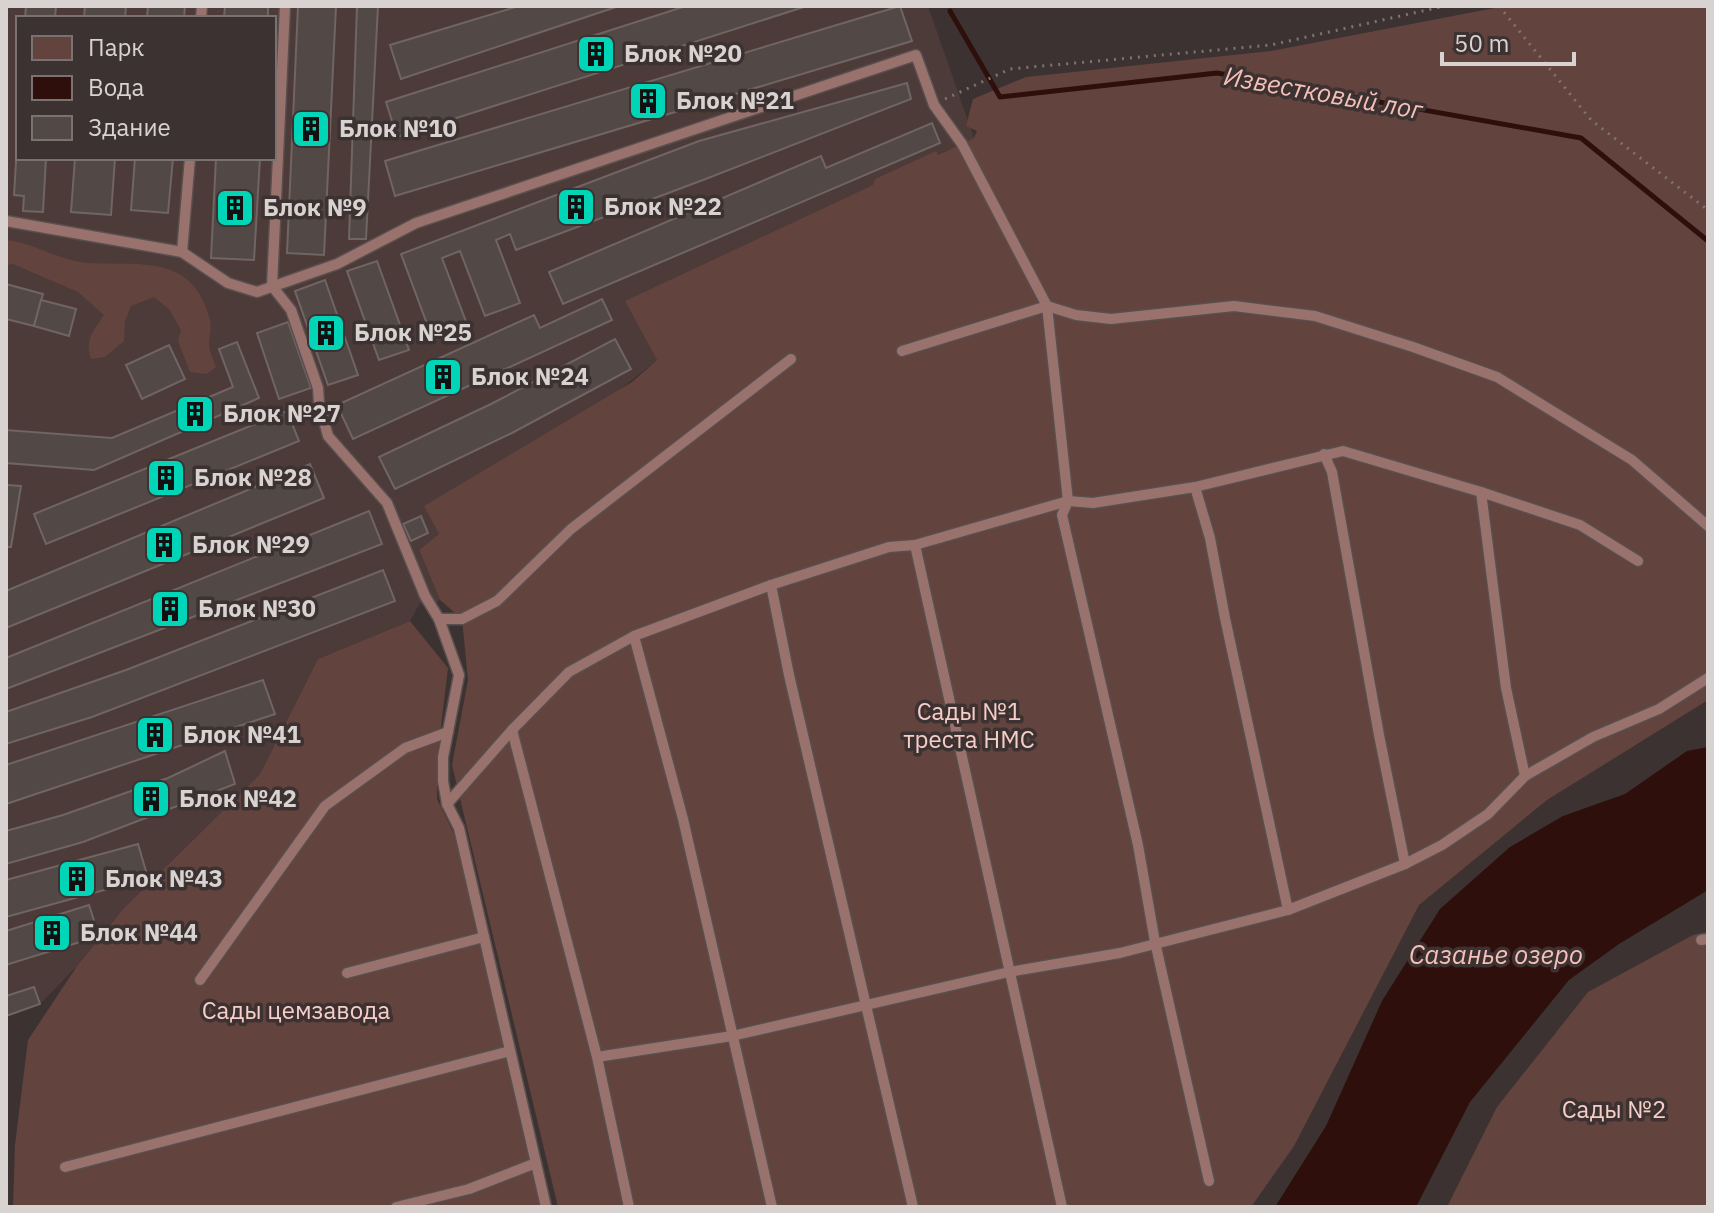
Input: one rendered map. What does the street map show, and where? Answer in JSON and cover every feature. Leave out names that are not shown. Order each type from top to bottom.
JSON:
[{"type":"lane","points":[[285,6],[272,286],[291,310],[318,388],[328,436],[387,503],[425,596],[439,619],[459,675],[443,757],[443,781],[447,804],[459,828],[546,1207]]},
{"type":"lane","points":[[6,221],[182,252],[228,283],[257,292],[337,264],[416,223],[916,55],[934,105],[962,144],[1047,306],[1068,501],[1062,515],[1135,830],[1155,942],[1209,1181]]},
{"type":"lane","points":[[182,252],[190,160]]},
{"type":"lane","points":[[902,351],[1047,306],[1076,315],[1111,319],[1234,306],[1315,316],[1497,377],[1632,460],[1708,526]]},
{"type":"lane","points":[[439,619],[462,619],[497,601],[571,529],[791,359]]},
{"type":"lane","points":[[447,804],[512,730],[569,672],[634,636],[771,585],[889,547],[915,545],[1068,501],[1093,503],[1195,487],[1343,451],[1580,525],[1638,561]]},
{"type":"lane","points":[[1324,454],[1332,472],[1405,864]]},
{"type":"lane","points":[[1195,487],[1210,538],[1288,910]]},
{"type":"lane","points":[[1481,492],[1506,688],[1525,776]]},
{"type":"lane","points":[[915,545],[1062,1207]]},
{"type":"lane","points":[[771,585],[789,675],[913,1207]]},
{"type":"lane","points":[[634,636],[683,819],[772,1207]]},
{"type":"lane","points":[[597,1057],[732,1036],[1009,972],[1120,953],[1288,910],[1405,864],[1442,845],[1488,814],[1525,776],[1593,737],[1659,709],[1708,678]]},
{"type":"lane","points":[[512,730],[597,1057],[629,1207]]},
{"type":"lane","points":[[200,980],[325,806],[405,748],[448,732]]},
{"type":"lane","points":[[347,973],[484,937]]},
{"type":"lane","points":[[65,1167],[510,1051]]},
{"type":"lane","points":[[396,1207],[469,1189],[536,1163]]},
{"type":"path","points":[[934,105],[1010,69],[1271,45],[1445,6]]},
{"type":"path","points":[[1499,6],[1591,120],[1708,210]]},
{"type":"shaded area","points":[[6,6],[928,6],[974,138],[626,301],[657,360],[419,550],[440,600],[430,606],[420,603],[410,621],[318,659],[260,774],[124,908],[77,966],[40,1004],[6,1016]]},
{"type":"green space","name":"Сады №1 треста НМС","points":[[1505,6],[1708,6],[1708,700],[1547,800],[1419,905],[1294,1146],[1251,1207],[558,1207],[452,765],[468,680],[462,619],[440,600],[419,550],[439,534],[424,506],[632,382],[657,360],[625,301],[873,185],[875,179],[936,151],[938,155],[974,138],[977,131],[966,126],[973,99],[1026,77],[1271,51]]},
{"type":"green space","points":[[6,240],[78,262],[145,265],[178,273],[191,283],[202,298],[210,320],[209,347],[216,367],[207,374],[190,372],[178,341],[181,330],[169,309],[154,297],[131,306],[125,321],[124,341],[105,357],[91,359],[89,341],[104,315],[78,292],[13,264],[6,265]]},
{"type":"green space","name":"Сады цемзавода","points":[[410,621],[448,668],[437,760],[437,799],[455,836],[540,1207],[13,1207],[15,1145],[28,1040],[77,966],[124,908],[260,774],[318,659]]},
{"type":"green space","name":"Сады №2","points":[[1708,932],[1708,1207],[1447,1207],[1497,1107],[1588,992],[1693,935]]},
{"type":"water","name":"Сазанье озеро","points":[[1708,747],[1708,890],[1619,944],[1569,980],[1470,1102],[1416,1207],[1275,1207],[1326,1126],[1382,1001],[1440,909],[1510,847],[1563,816],[1625,794],[1687,751]]},
{"type":"building","points":[[26,6],[56,6],[55,16],[25,16]]},
{"type":"building","points":[[85,6],[126,6],[125,16],[84,16]]},
{"type":"building","points":[[148,6],[185,6],[184,16],[147,16]]},
{"type":"building","points":[[225,6],[268,6],[268,16],[224,16]]},
{"type":"building","name":"Блок №10","points":[[298,6],[336,6],[324,255],[287,253]]},
{"type":"building","points":[[357,6],[378,6],[366,239],[349,239]]},
{"type":"building","points":[[519,6],[619,6],[401,79],[390,45]]},
{"type":"building","name":"Блок №20","points":[[686,6],[807,6],[397,137],[386,102]]},
{"type":"building","name":"Блок №21","points":[[900,6],[912,41],[395,196],[385,161]]},
{"type":"building","name":"Блок №22","points":[[907,83],[911,99],[703,180],[516,250],[510,234],[496,240],[520,303],[485,316],[460,251],[442,258],[468,327],[433,340],[401,254],[699,141]]},
{"type":"building","points":[[932,123],[940,143],[563,304],[549,272],[821,156],[826,168]]},
{"type":"building","points":[[16,160],[46,160],[43,212],[23,211],[24,196],[14,195]]},
{"type":"building","points":[[75,160],[115,160],[111,215],[71,212]]},
{"type":"building","points":[[135,160],[173,160],[168,213],[131,210]]},
{"type":"building","name":"Блок №9","points":[[216,160],[260,160],[254,260],[211,258]]},
{"type":"building","name":"Блок №25","points":[[377,261],[409,350],[379,360],[347,271]]},
{"type":"building","name":"Блок №25","points":[[325,280],[358,375],[328,385],[295,291]]},
{"type":"building","points":[[6,284],[43,294],[34,326],[6,319]]},
{"type":"building","name":"Блок №24","points":[[602,299],[612,320],[353,439],[337,405],[534,315],[540,328]]},
{"type":"building","points":[[41,300],[76,309],[69,336],[34,326]]},
{"type":"building","name":"Блок №25","points":[[288,322],[311,388],[279,399],[257,333]]},
{"type":"building","name":"Блок №24","points":[[615,339],[631,369],[512,433],[395,489],[379,457],[491,404]]},
{"type":"building","name":"Блок №27","points":[[237,342],[259,398],[94,470],[6,463],[6,430],[112,438],[233,387],[219,349]]},
{"type":"building","points":[[169,345],[185,379],[142,399],[126,365]]},
{"type":"building","name":"Блок №28","points":[[287,411],[299,441],[46,544],[34,514]]},
{"type":"building","name":"Блок №29","points":[[310,464],[324,498],[6,628],[6,591]]},
{"type":"building","points":[[6,485],[21,486],[11,547],[6,547]]},
{"type":"building","name":"Блок №30","points":[[369,511],[382,544],[6,689],[6,658]]},
{"type":"building","points":[[421,516],[428,533],[411,541],[403,524]]},
{"type":"building","points":[[383,570],[395,601],[92,717],[6,744],[6,712],[126,670]]},
{"type":"building","name":"Блок №41","points":[[263,680],[275,714],[6,804],[6,765]]},
{"type":"building","name":"Блок №42","points":[[225,751],[235,784],[83,842],[6,864],[6,831],[63,815],[168,778]]},
{"type":"building","name":"Блок №43","points":[[138,844],[148,878],[6,917],[6,880]]},
{"type":"building","name":"Блок №44","points":[[89,905],[99,936],[6,965],[6,931]]},
{"type":"building","name":"Блок №44","points":[[34,987],[40,1004],[6,1016],[6,996]]},
{"type":"waterway","name":"Известковый лог","points":[[950,11],[1000,97],[1217,73],[1581,138],[1708,241]]},
{"type":"place","name":"Блок №20","points":[[596,54]]},
{"type":"place","name":"Блок №21","points":[[648,101]]},
{"type":"place","name":"Блок №10","points":[[311,129]]},
{"type":"place","name":"Блок №22","points":[[576,207]]},
{"type":"place","name":"Блок №9","points":[[235,208]]},
{"type":"place","name":"Блок №25","points":[[326,333]]},
{"type":"place","name":"Блок №24","points":[[443,377]]},
{"type":"place","name":"Блок №27","points":[[195,414]]},
{"type":"place","name":"Блок №28","points":[[166,478]]},
{"type":"place","name":"Блок №29","points":[[164,545]]},
{"type":"place","name":"Блок №30","points":[[170,609]]},
{"type":"place","name":"Блок №41","points":[[155,735]]},
{"type":"place","name":"Блок №42","points":[[151,799]]},
{"type":"place","name":"Блок №43","points":[[77,879]]},
{"type":"place","name":"Блок №44","points":[[52,933]]}]
